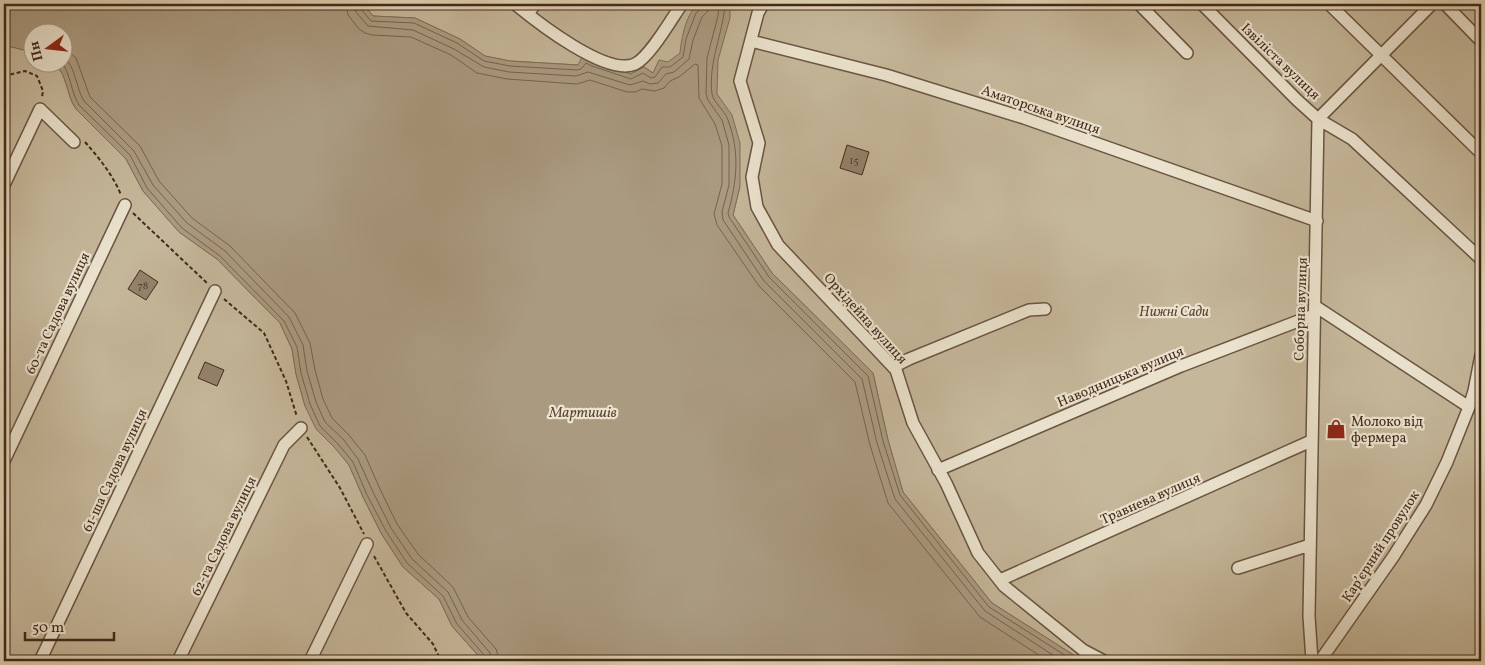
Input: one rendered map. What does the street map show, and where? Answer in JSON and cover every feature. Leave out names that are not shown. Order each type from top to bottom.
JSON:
[{"type":"street","points":[[516,4],[550,31],[601,61],[622,66],[634,65],[644,58],[682,4]]},
{"type":"street","points":[[528,14],[535,4]]},
{"type":"street","name":"Орхідейна вулиця","points":[[763,4],[758,13],[740,81],[759,144],[752,177],[758,207],[778,245],[896,370],[913,423],[938,470],[978,554],[1004,586],[1083,650],[1104,661]]},
{"type":"street","points":[[1139,4],[1187,53]]},
{"type":"street","name":"Ізвіліста вулиця","points":[[1202,4],[1318,118],[1352,139],[1481,259]]},
{"type":"street","points":[[1329,4],[1481,153]]},
{"type":"street","points":[[1318,118],[1432,4]]},
{"type":"street","points":[[1445,4],[1481,41]]},
{"type":"street","name":"Аматорська вулиця","points":[[751,41],[886,75],[1024,118],[1317,221]]},
{"type":"street","points":[[4,184],[40,109],[74,142]]},
{"type":"street","name":"Соборна вулиця","points":[[1312,661],[1309,616],[1318,118]]},
{"type":"street","name":"60-та Садова вулиця","points":[[4,461],[125,206]]},
{"type":"street","name":"61-ша Садова вулиця","points":[[40,661],[215,291]]},
{"type":"street","points":[[893,367],[1029,310],[1045,309]]},
{"type":"street","points":[[1314,310],[1469,407]]},
{"type":"street","name":"Наводницька вулиця","points":[[938,470],[1314,310]]},
{"type":"street","name":"Карʼєрний провулок","points":[[1320,661],[1393,557],[1426,505],[1447,462],[1469,407],[1481,355]]},
{"type":"street","name":"62-га Садова вулиця","points":[[178,661],[284,445],[301,428]]},
{"type":"street","name":"Травнева вулиця","points":[[1000,580],[1311,441]]},
{"type":"street","points":[[310,661],[367,544]]},
{"type":"street","points":[[1238,568],[1310,545]]},
{"type":"path","points":[[4,76],[25,71],[37,76],[44,91],[40,109]]},
{"type":"path","points":[[74,142],[82,138],[98,157],[116,182],[125,206],[215,291],[264,333],[286,381],[301,428],[340,488],[363,532],[367,544],[406,613],[433,644],[441,661]]},
{"type":"green space","name":"Нижні Сади","points":[[363,4],[1481,4],[1481,661],[1083,661],[992,603],[903,492],[888,440],[873,373],[772,273],[733,215],[740,186],[653,73],[644,67],[631,74],[593,61],[578,65],[510,61],[485,56],[460,39],[415,18],[373,16]]},
{"type":"green space","points":[[4,45],[22,50],[22,72],[61,72],[70,98],[76,109],[126,159],[143,191],[179,232],[217,259],[280,323],[292,349],[296,374],[305,406],[349,465],[381,533],[403,567],[439,599],[452,626],[483,661],[4,661]]},
{"type":"water","name":"Мартишів","points":[[709,3],[730,4],[730,18],[718,60],[717,94],[732,115],[740,143],[740,186],[733,215],[772,273],[873,373],[888,440],[903,492],[992,603],[1083,661],[483,661],[452,626],[439,599],[403,567],[381,533],[349,465],[316,429],[305,406],[296,374],[292,349],[280,323],[217,259],[179,232],[143,191],[126,159],[76,109],[70,98],[61,72],[72,72],[72,22],[22,22],[22,50],[4,45],[4,4],[363,4],[373,16],[415,18],[460,39],[485,56],[510,61],[578,65],[582,57],[631,74],[644,67],[653,73],[659,60],[668,62],[680,53],[686,24],[692,11],[697,6]]},
{"type":"building","points":[[847,145],[869,152],[862,175],[840,168]]},
{"type":"building","points":[[140,270],[158,282],[146,300],[128,289]]},
{"type":"building","points":[[205,362],[224,370],[217,386],[198,378]]},
{"type":"place","name":"Молоко від фермера","points":[[1336,429]]}]
